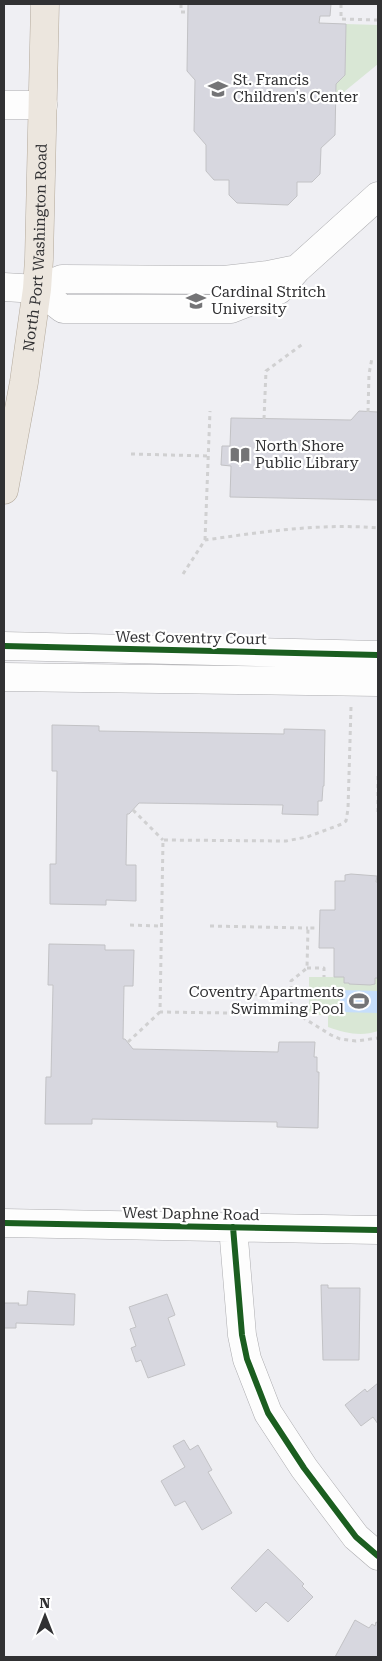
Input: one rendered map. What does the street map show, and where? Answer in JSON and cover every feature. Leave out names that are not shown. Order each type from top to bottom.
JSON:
[{"type":"main road","name":"North Port Washington Road","points":[[4,490],[24,382],[37,289],[45,4]]},
{"type":"street","points":[[4,105],[43,105]]},
{"type":"street","points":[[4,287],[37,289],[63,309],[231,309],[279,290],[297,269],[378,196]]},
{"type":"street","name":"West Coventry Court","points":[[4,646],[378,656]]},
{"type":"street","points":[[4,677],[378,682]]},
{"type":"street","name":"West Daphne Road","points":[[4,1223],[378,1230]]},
{"type":"street","points":[[233,1227],[242,1334],[247,1359],[268,1413],[304,1468],[356,1537],[378,1556]]},
{"type":"path","points":[[181,4],[181,12],[188,12]]},
{"type":"path","points":[[341,4],[341,19],[378,20]]},
{"type":"path","points":[[264,419],[266,371],[304,343]]},
{"type":"path","points":[[368,412],[369,374],[372,358]]},
{"type":"path","points":[[183,574],[205,540],[210,411]]},
{"type":"path","points":[[131,454],[208,456]]},
{"type":"path","points":[[205,540],[327,526],[378,528]]},
{"type":"path","points":[[162,840],[286,842],[307,837],[342,824],[346,821],[348,809],[351,704]]},
{"type":"path","points":[[378,776],[378,815]]},
{"type":"path","points":[[133,810],[162,840],[160,1012]]},
{"type":"path","points":[[130,925],[161,926]]},
{"type":"path","points":[[210,926],[318,928]]},
{"type":"path","points":[[308,928],[308,968]]},
{"type":"path","points":[[291,1014],[291,981],[308,968],[324,968],[324,977]]},
{"type":"path","points":[[246,994],[291,997]]},
{"type":"path","points":[[128,1042],[160,1012],[297,1014],[332,1036],[356,1041],[378,1038]]},
{"type":"green space","points":[[346,24],[378,25],[378,64],[345,91],[345,99],[336,99],[336,84],[345,75]]},
{"type":"green space","points":[[309,977],[344,977],[349,984],[375,984],[375,978],[378,978],[378,1031],[365,1034],[347,1032],[328,1027],[328,1015],[309,1015]]},
{"type":"water","name":"Coventry Apartments Swimming Pool","points":[[340,990],[378,991],[378,1013],[340,1012]]},
{"type":"building","points":[[188,4],[331,4],[330,16],[320,16],[319,23],[346,24],[345,75],[336,84],[335,135],[321,148],[320,174],[312,182],[297,182],[297,196],[288,205],[237,203],[229,195],[229,180],[214,180],[206,171],[206,145],[194,131],[195,80],[187,71]]},
{"type":"building","points":[[359,411],[378,412],[378,500],[230,497],[231,466],[221,465],[222,446],[230,446],[231,418],[351,420]]},
{"type":"building","points":[[52,725],[99,726],[99,731],[284,734],[284,729],[325,730],[324,786],[322,801],[318,801],[318,815],[282,814],[283,805],[139,803],[127,814],[126,865],[136,865],[136,901],[106,900],[106,905],[50,904],[50,864],[56,864],[57,771],[52,771]]},
{"type":"building","points":[[345,875],[377,876],[378,978],[375,978],[375,984],[370,985],[344,983],[344,977],[334,977],[334,948],[319,948],[320,910],[335,910],[335,881],[345,881]]},
{"type":"building","points":[[49,944],[105,945],[105,950],[134,950],[133,986],[124,986],[123,1039],[133,1049],[278,1052],[279,1042],[315,1042],[314,1057],[317,1057],[317,1072],[319,1072],[318,1128],[277,1127],[277,1122],[92,1119],[92,1124],[45,1124],[46,1077],[51,1077],[53,985],[48,985]]},
{"type":"building","points":[[321,1285],[328,1285],[328,1288],[360,1288],[359,1360],[323,1360]]},
{"type":"building","points":[[28,1291],[75,1294],[74,1325],[16,1323],[16,1328],[4,1328],[4,1303],[27,1305]]},
{"type":"building","points":[[167,1294],[175,1315],[168,1318],[185,1365],[148,1378],[141,1360],[136,1362],[131,1348],[136,1346],[130,1329],[136,1327],[129,1307]]},
{"type":"building","points":[[378,1383],[378,1424],[373,1417],[361,1426],[345,1405],[365,1389],[367,1392]]},
{"type":"building","points":[[184,1440],[190,1450],[198,1445],[212,1470],[208,1472],[232,1513],[202,1530],[185,1501],[175,1506],[161,1481],[185,1467],[173,1446]]},
{"type":"building","points":[[268,1549],[304,1584],[302,1586],[313,1597],[288,1622],[266,1602],[256,1612],[231,1588]]},
{"type":"building","points":[[355,1620],[369,1628],[372,1624],[375,1626],[376,1622],[378,1623],[378,1657],[335,1657]]},
{"type":"cycle path","points":[[4,646],[378,655]]},
{"type":"cycle path","points":[[4,1223],[378,1230]]},
{"type":"cycle path","points":[[233,1227],[242,1335],[247,1359],[268,1413],[304,1468],[356,1537],[378,1556]]},
{"type":"place","name":"St. Francis Children's Center","points":[[218,89]]},
{"type":"place","name":"Cardinal Stritch University","points":[[196,301]]},
{"type":"place","name":"North Shore Public Library","points":[[240,455]]},
{"type":"place","name":"Coventry Apartments Swimming Pool","points":[[359,1001]]}]
